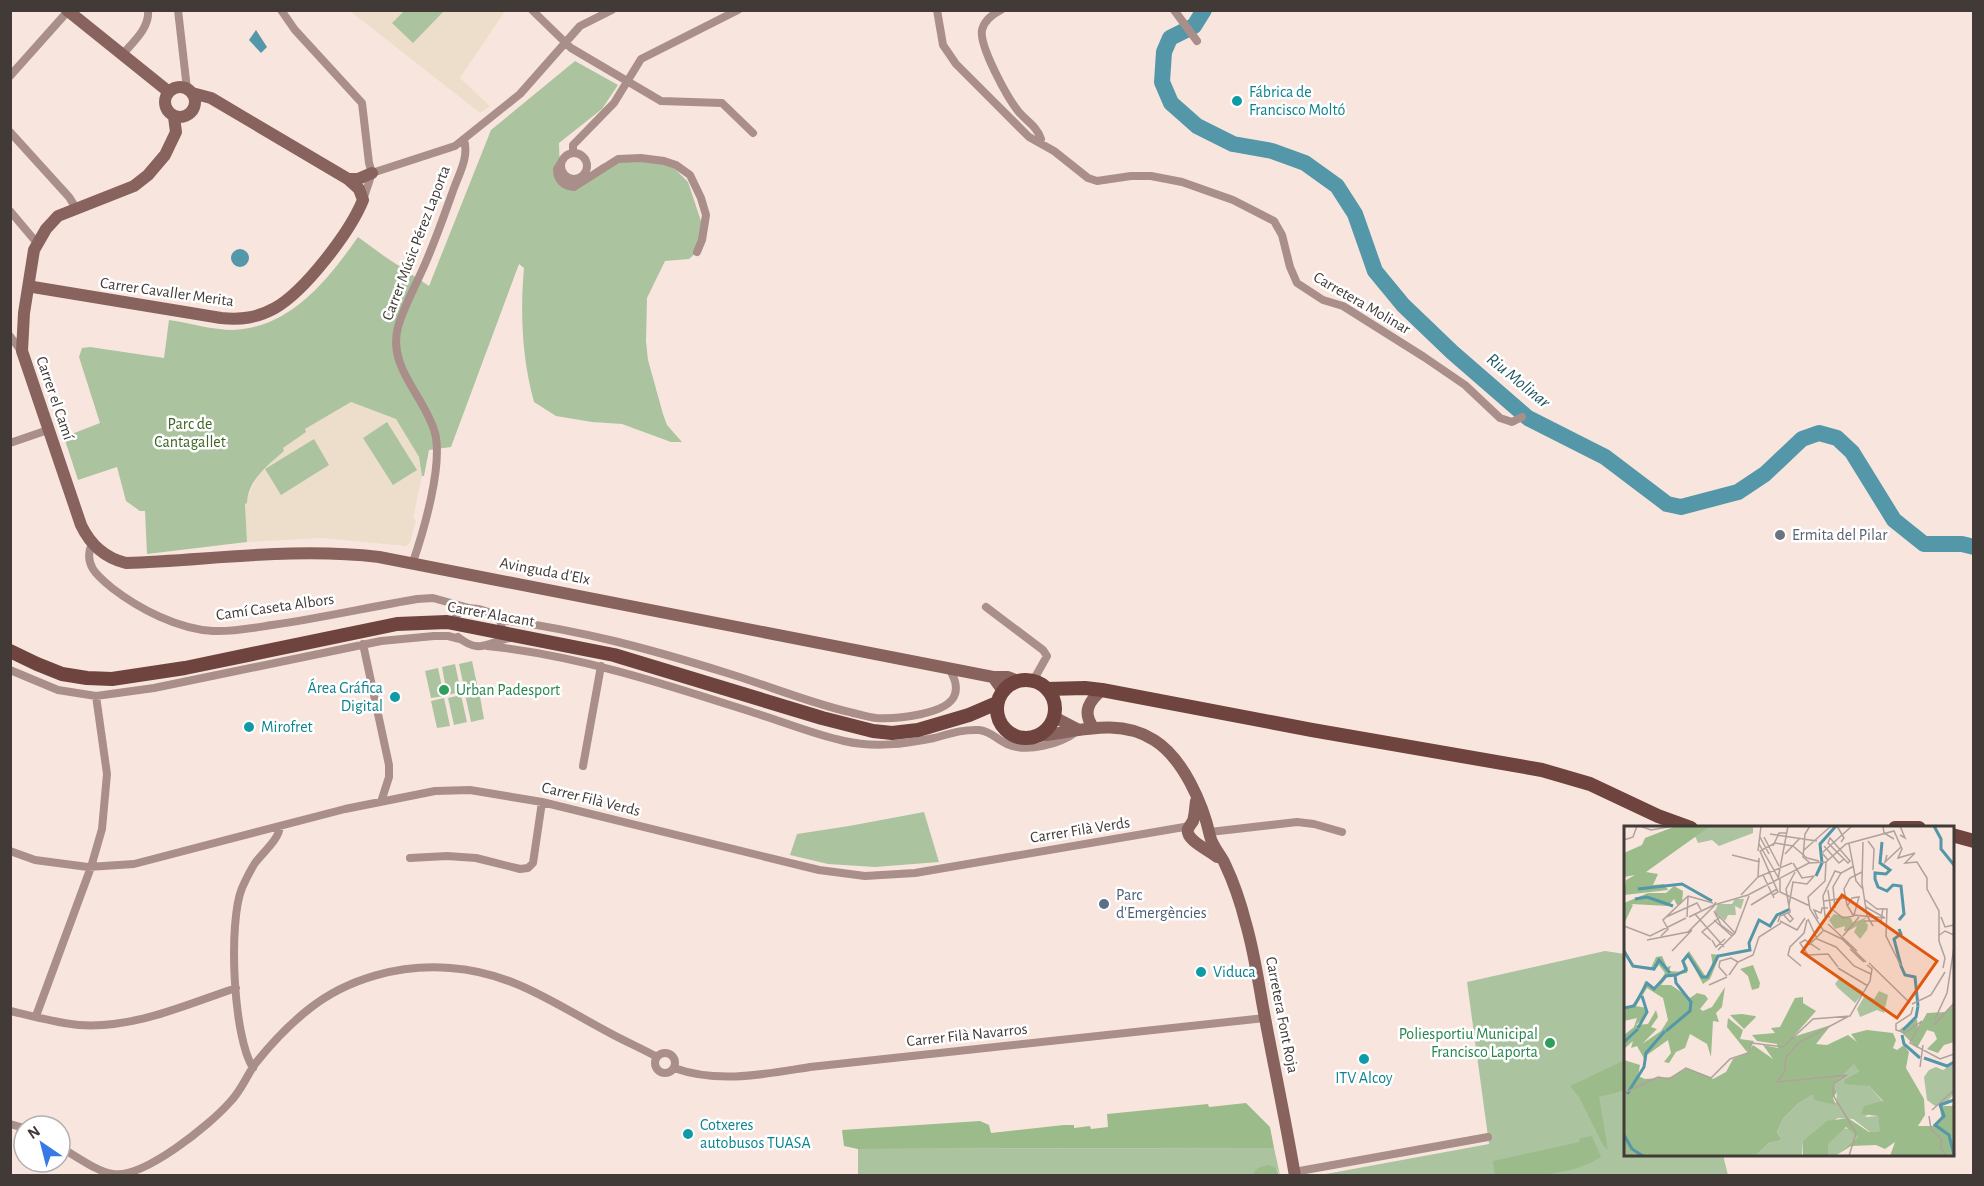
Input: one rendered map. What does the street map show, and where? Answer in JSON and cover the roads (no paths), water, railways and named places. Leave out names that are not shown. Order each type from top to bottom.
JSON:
[{"type":"main road","name":"Carrer Alacant","points":[[10,651],[62,674],[112,679],[185,668],[397,624],[434,621],[457,628],[520,635],[638,662],[847,726],[873,731],[892,733],[918,730],[969,715],[1000,697]]},
{"type":"main road","points":[[1085,688],[1068,697],[1048,728],[1038,736],[1029,738],[1011,735],[999,720],[1000,697],[1010,685],[1018,681],[1033,681],[1047,689],[1085,688],[1102,690],[1542,770],[1590,784],[1685,826]]},
{"type":"main road","points":[[1047,689],[1054,702],[1055,715]]},
{"type":"main road","name":"Carrer Alacant","points":[[969,715],[999,720]]},
{"type":"main road","points":[[1954,835],[1974,842]]},
{"type":"street","points":[[122,55],[146,25],[149,19],[148,10]]},
{"type":"street","points":[[178,10],[190,91],[195,100],[192,111],[185,117],[174,117],[168,112],[165,105],[169,92],[178,87],[190,91],[206,95],[348,179],[359,189],[363,200]]},
{"type":"street","points":[[281,10],[305,42],[362,103],[372,173]]},
{"type":"street","points":[[532,10],[564,42],[661,100],[722,103],[753,133]]},
{"type":"street","points":[[348,179],[362,178],[447,150],[464,140],[520,94],[580,26],[612,10]]},
{"type":"street","points":[[573,153],[573,145],[614,103],[641,59],[738,10]]},
{"type":"street","name":"Carretera Molinar","points":[[937,10],[943,45],[956,64],[1029,137],[1054,151],[1088,178],[1096,181],[1131,176],[1151,176],[1182,182],[1233,200],[1274,221],[1282,235],[1290,267],[1297,283],[1323,300],[1343,306],[1424,357],[1465,385],[1500,418],[1512,422],[1522,417]]},
{"type":"street","points":[[1001,10],[986,22],[982,40],[1002,85],[1020,114],[1036,128],[1041,139],[1040,143]]},
{"type":"street","points":[[1174,10],[1197,41]]},
{"type":"street","points":[[10,76],[68,11],[169,92]]},
{"type":"street","name":"Carrer el Camí","points":[[92,543],[81,525],[22,351],[33,253],[52,221],[76,208],[134,186],[148,175],[165,154],[176,132],[174,117]]},
{"type":"street","points":[[10,132],[69,197],[76,208]]},
{"type":"street","name":"Carrer Músic Pérez Laporta","points":[[413,562],[424,525],[437,453],[431,424],[407,380],[398,358],[396,343],[403,314],[443,220],[466,154],[464,140]]},
{"type":"street","points":[[562,161],[562,169],[566,176],[574,178],[582,176],[586,168],[585,160],[579,154],[573,153],[567,155],[562,161],[557,169],[559,178],[565,185],[574,187],[618,159],[640,158],[676,165],[690,175],[706,215],[702,240],[697,252]]},
{"type":"street","name":"Carrer Cavaller Merita","points":[[28,289],[221,318],[254,317],[275,308],[302,286],[336,246],[363,200],[372,173]]},
{"type":"street","points":[[10,211],[37,243]]},
{"type":"street","points":[[10,336],[22,351]]},
{"type":"street","points":[[10,443],[48,430]]},
{"type":"street","name":"Avinguda d'Elx","points":[[92,543],[109,556],[126,563],[297,552],[361,555],[413,562],[993,677],[1008,677],[1018,681]]},
{"type":"street","name":"Camí Caseta Albors","points":[[92,543],[88,553],[89,562],[104,582],[168,619],[206,630],[231,631],[288,623],[432,598],[489,611],[500,631]]},
{"type":"street","points":[[986,607],[1047,656],[1033,681]]},
{"type":"street","points":[[457,628],[469,608]]},
{"type":"street","name":"Carrer Alacant","points":[[500,631],[535,624],[635,646],[833,708],[876,718],[900,717],[945,706],[956,693],[955,682],[949,668]]},
{"type":"street","name":"Carrer Alacant","points":[[10,670],[58,690],[96,696],[154,688],[363,644],[412,637],[448,636],[457,628],[475,646],[527,651],[601,666],[831,737],[875,745],[902,744],[960,731],[978,730],[988,732],[1006,744],[1031,747],[1066,739],[1079,730]]},
{"type":"street","points":[[487,646],[500,631]]},
{"type":"street","points":[[363,644],[389,765],[389,777],[381,802]]},
{"type":"street","name":"Carrer Filà Verds","points":[[583,766],[601,666]]},
{"type":"street","points":[[993,677],[1000,697]]},
{"type":"street","points":[[1093,727],[1088,720],[1087,708],[1091,700],[1102,690]]},
{"type":"street","points":[[36,1016],[99,846],[107,790],[106,760],[96,696]]},
{"type":"street","points":[[1055,715],[1079,730]]},
{"type":"street","points":[[876,718],[892,733]]},
{"type":"street","points":[[1038,736],[1093,727],[1127,728],[1154,740],[1175,760],[1196,797],[1200,831]]},
{"type":"street","name":"Carrer Alacant","points":[[875,745],[892,733]]},
{"type":"street","name":"Carrer Filà Verds","points":[[10,851],[35,860],[92,867],[134,864],[280,825],[381,802],[435,791],[470,790],[542,802],[819,870],[865,876],[915,873],[1168,831],[1200,831],[1297,822],[1314,824],[1341,832]]},
{"type":"street","points":[[410,858],[447,856],[476,858],[520,869],[528,868],[533,863],[542,802]]},
{"type":"street","points":[[253,1068],[244,1051],[236,988],[234,932],[237,902],[255,864],[278,835],[280,825]]},
{"type":"street","name":"Carretera Font Roja","points":[[1200,831],[1225,864],[1250,936],[1294,1174]]},
{"type":"street","points":[[72,1154],[106,1173],[119,1174],[135,1171],[182,1144],[217,1115],[231,1101],[261,1057],[299,1018],[329,996],[357,982],[394,971],[432,967],[484,972],[517,983],[657,1057]]},
{"type":"street","points":[[10,1011],[75,1025],[126,1023],[236,988]]},
{"type":"street","name":"Carrer Filà Navarros","points":[[675,1068],[675,1059],[671,1054],[665,1052],[657,1057],[655,1063],[660,1072],[666,1073],[675,1068],[700,1076],[737,1077],[1265,1018]]},
{"type":"street","points":[[1294,1174],[1488,1137]]},
{"type":"water","points":[[256,30],[267,47],[261,53],[249,40]]},
{"type":"water","points":[[240,249],[246,252],[249,258],[246,264],[240,267],[234,264],[231,258],[234,252]]},
{"type":"waterway","name":"Riu Molinar","points":[[1204,10],[1194,26],[1170,38],[1164,52],[1162,82],[1171,103],[1197,126],[1233,144],[1272,151],[1305,163],[1337,186],[1355,214],[1375,271],[1403,305],[1452,352],[1528,418],[1605,457],[1667,504],[1681,507],[1738,492],[1765,474],[1802,439],[1819,433],[1837,438],[1852,452],[1894,520],[1924,544],[1962,544],[1974,547]]},
{"type":"place","name":"Fábrica de Francisco Moltó","points":[[1237,101]]},
{"type":"place","name":"Ermita del Pilar","points":[[1780,535]]},
{"type":"place","name":"Urban Padesport","points":[[444,690]]},
{"type":"place","name":"Área Gráfica Digital","points":[[395,697]]},
{"type":"place","name":"Mirofret","points":[[249,727]]},
{"type":"place","name":"Parc d'Emergències","points":[[1104,904]]},
{"type":"place","name":"Viduca","points":[[1201,972]]},
{"type":"place","name":"Poliesportiu Municipal Francisco Laporta","points":[[1550,1043]]},
{"type":"place","name":"ITV Alcoy","points":[[1364,1059]]},
{"type":"place","name":"Cotxeres autobusos TUASA","points":[[688,1134]]},
{"type":"park label","name":"Parc de Cantagallet","points":[[190,433]]}]
